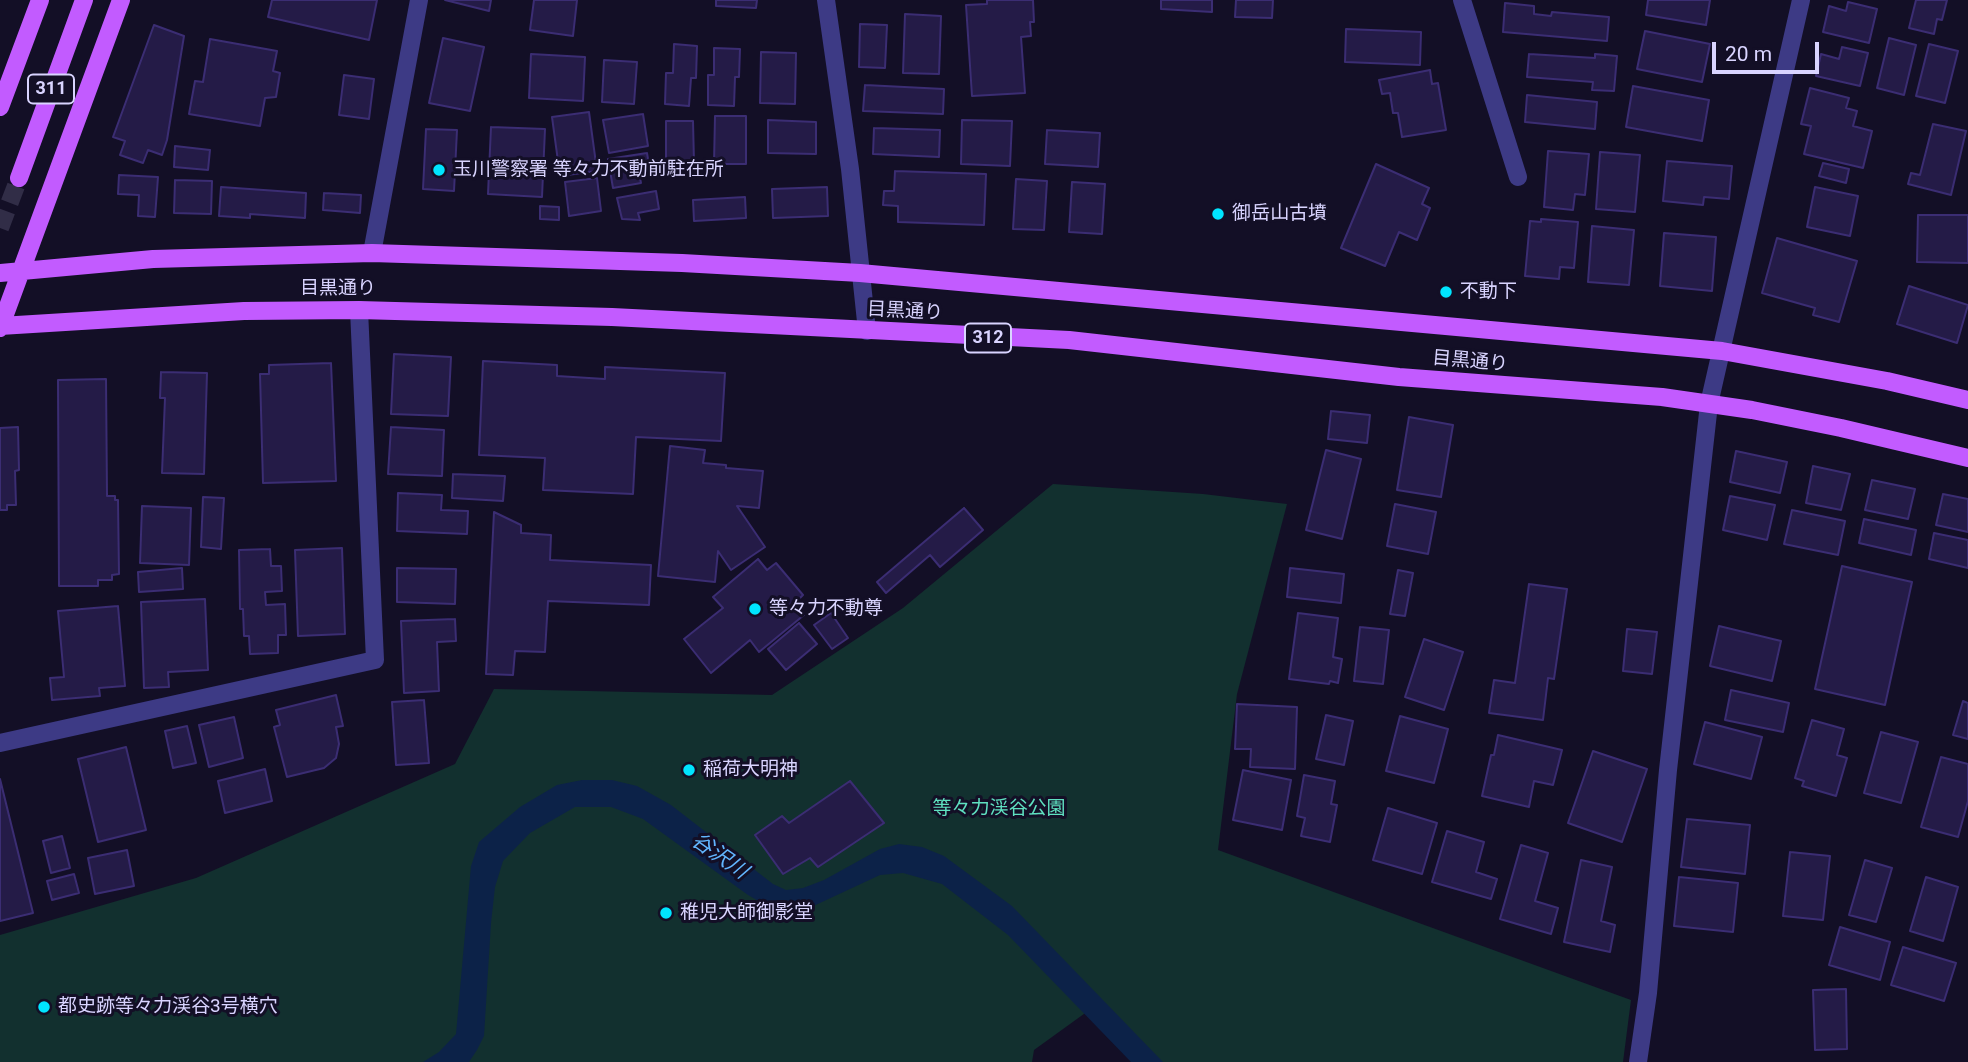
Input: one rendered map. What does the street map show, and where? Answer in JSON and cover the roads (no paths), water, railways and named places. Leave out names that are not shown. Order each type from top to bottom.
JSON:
[{"type":"main road","name":"311","points":[[0,107],[40,0]]},
{"type":"main road","name":"311","points":[[19,178],[84,0]]},
{"type":"main road","points":[[0,326],[121,0]]},
{"type":"main road","name":"目黒通り","points":[[0,273],[153,259],[372,253],[682,263],[860,273],[1723,351],[1886,381],[1968,400]]},
{"type":"main road","name":"目黒通り","points":[[0,326],[244,311],[359,310],[612,317],[1069,340],[1399,377],[1662,397],[1841,428],[1968,458]]},
{"type":"street","points":[[372,253],[419,0]]},
{"type":"street","points":[[826,0],[850,169],[867,331]]},
{"type":"street","points":[[1462,0],[1518,177]]},
{"type":"street","points":[[1638,1062],[1648,993],[1668,770],[1709,404],[1801,0]]},
{"type":"street","points":[[0,743],[375,660],[359,310]]},
{"type":"water","name":"谷沢川","points":[[582,780],[612,780],[637,786],[671,805],[773,884],[786,890],[803,888],[824,880],[880,849],[899,844],[922,847],[944,856],[1012,906],[1163,1062],[1131,1062],[1008,935],[942,884],[903,873],[880,875],[807,909],[785,910],[767,906],[748,895],[643,819],[611,807],[575,807],[530,833],[503,861],[495,887],[491,923],[484,1036],[477,1050],[469,1062],[423,1062],[439,1052],[456,1034],[471,866],[479,842],[520,807],[557,785]]},
{"type":"tunnel","points":[[0,228],[19,178]]},
{"type":"place","name":"玉川警察署 等々力不動前駐在所","points":[[439,170]]},
{"type":"place","name":"御岳山古墳","points":[[1218,214]]},
{"type":"place","name":"不動下","points":[[1446,292]]},
{"type":"place","name":"等々力不動尊","points":[[755,609]]},
{"type":"place","name":"稲荷大明神","points":[[689,770]]},
{"type":"place","name":"稚児大師御影堂","points":[[666,913]]},
{"type":"place","name":"都史跡等々力渓谷3号横穴","points":[[44,1007]]},
{"type":"park label","name":"等々力渓谷公園","points":[[999,809]]}]
